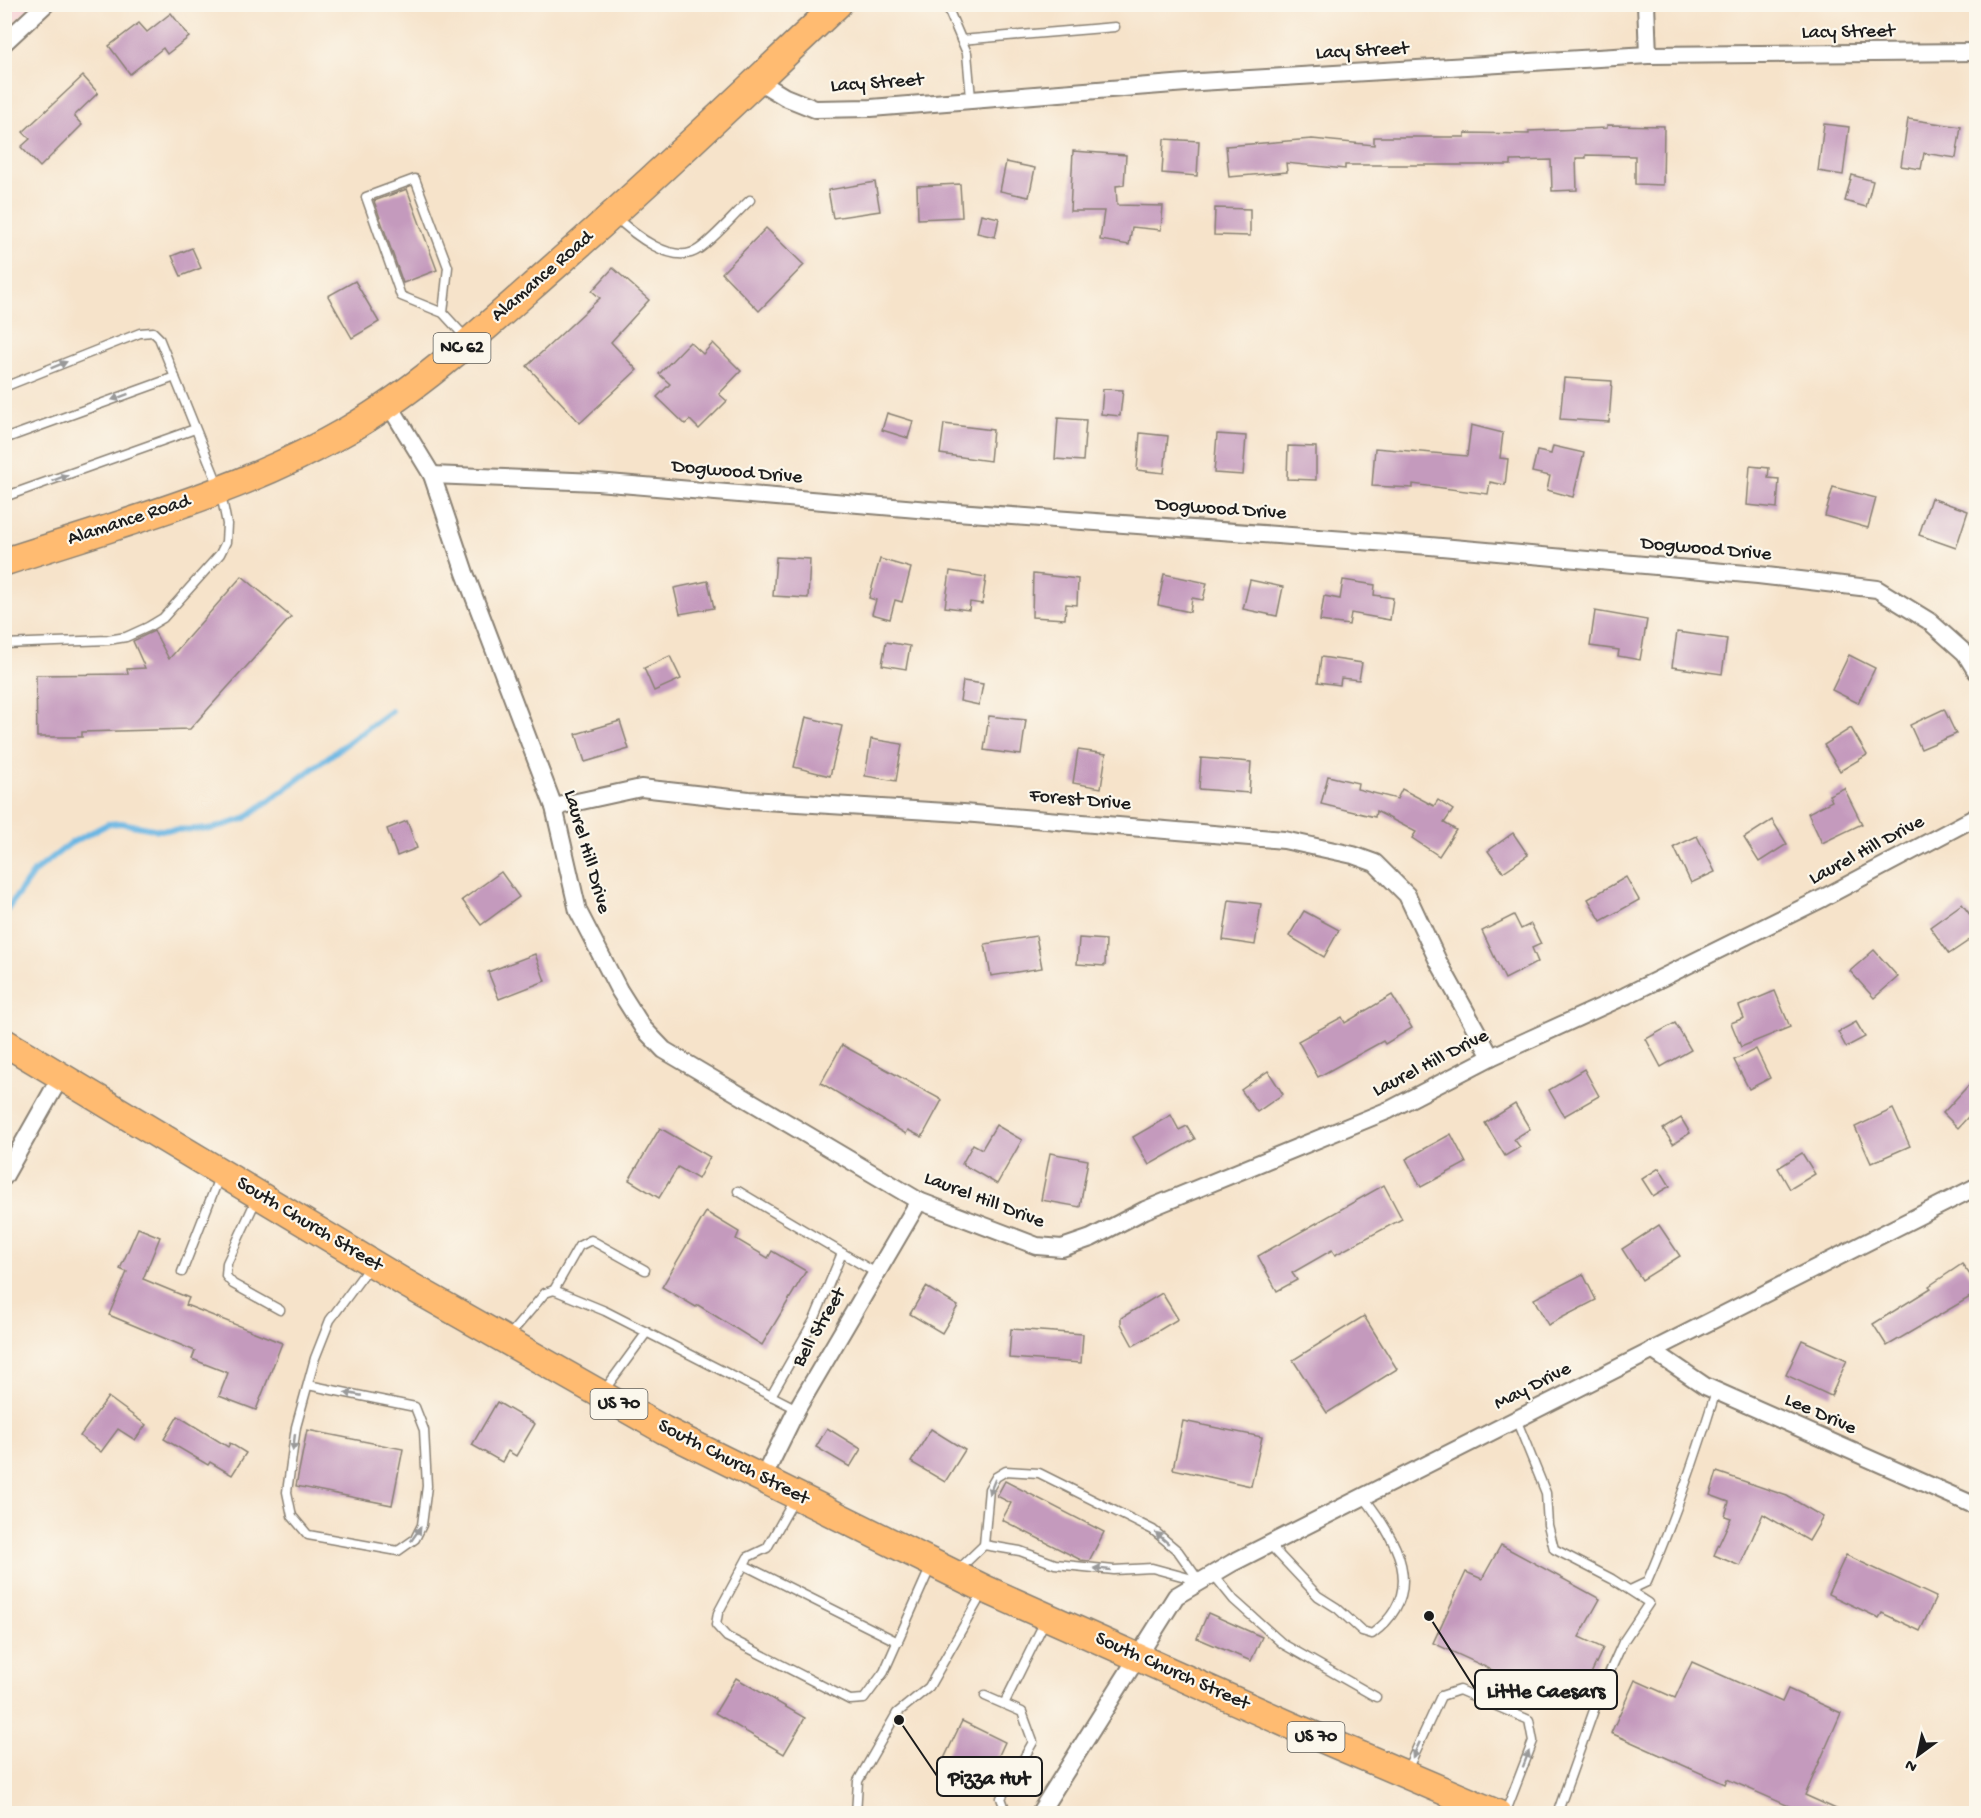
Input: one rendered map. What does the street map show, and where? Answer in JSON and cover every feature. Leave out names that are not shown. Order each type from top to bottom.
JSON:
[{"type":"main road","name":"Alamance Road","points":[[4,562],[220,489],[276,466],[348,430],[470,342],[614,215],[838,4]]},
{"type":"main road","name":"South Church Street","points":[[4,1042],[372,1263],[664,1430],[985,1589],[1404,1775],[1498,1814]]},
{"type":"street","points":[[6,39],[46,4]]},
{"type":"street","points":[[1646,4],[1647,55]]},
{"type":"street","name":"Lacy Street","points":[[757,80],[785,97],[815,109],[871,108],[971,98],[1647,55],[1977,52]]},
{"type":"street","name":"Laurel Hill Drive","points":[[388,403],[432,475],[465,573],[554,807],[578,911],[619,990],[650,1035],[664,1050],[919,1201],[1037,1246],[1062,1248],[1091,1238],[1145,1210],[1389,1110],[1491,1057],[1625,996],[1822,898],[1977,817]]},
{"type":"street","name":"Dogwood Drive","points":[[432,475],[597,482],[929,510],[1430,546],[1758,575],[1865,588],[1876,590],[1929,621],[1965,652],[1977,670]]},
{"type":"street","name":"Forest Drive","points":[[554,807],[641,788],[749,800],[963,813],[1284,840],[1353,855],[1375,863],[1407,895],[1438,961],[1491,1057]]},
{"type":"street","points":[[4,1177],[62,1076]]},
{"type":"street","name":"May Drive","points":[[1039,1814],[1176,1596],[1268,1544],[1977,1187]]},
{"type":"street","name":"Bell Street","points":[[763,1478],[797,1409],[919,1201]]},
{"type":"street","name":"Lee Drive","points":[[1652,1350],[1705,1386],[1977,1506]]},
{"type":"lane","points":[[946,4],[967,53],[971,98]]},
{"type":"lane","points":[[961,40],[1115,27]]},
{"type":"lane","points":[[443,314],[448,267],[415,179],[366,197],[401,296],[443,314],[470,342]]},
{"type":"lane","points":[[614,215],[634,235],[655,248],[676,253],[698,250],[750,200]]},
{"type":"lane","points":[[4,387],[140,333],[153,332],[159,338],[220,489],[227,524],[226,542],[220,554],[163,618],[126,637],[4,644]]},
{"type":"lane","points":[[4,439],[175,377]]},
{"type":"lane","points":[[4,497],[195,429]]},
{"type":"lane","points":[[182,1272],[221,1172]]},
{"type":"lane","points":[[738,1191],[876,1273]]},
{"type":"lane","points":[[258,1194],[227,1263],[226,1276],[233,1284],[280,1310]]},
{"type":"lane","points":[[506,1340],[545,1293],[554,1290],[579,1246],[591,1240],[645,1270]]},
{"type":"lane","points":[[771,1396],[814,1320],[842,1253]]},
{"type":"lane","points":[[308,1385],[415,1407],[424,1430],[427,1486],[422,1525],[415,1539],[398,1551],[308,1535],[292,1516],[288,1492],[296,1427],[308,1385],[330,1320],[372,1263]]},
{"type":"lane","points":[[554,1290],[647,1332],[797,1409]]},
{"type":"lane","points":[[602,1394],[647,1332]]},
{"type":"lane","points":[[1630,1590],[1647,1582],[1694,1462],[1716,1391]]},
{"type":"lane","points":[[1516,1419],[1546,1494],[1548,1525],[1554,1549],[1650,1603],[1623,1642],[1599,1696],[1557,1814]]},
{"type":"lane","points":[[984,1545],[989,1489],[996,1476],[1006,1470],[1039,1473],[1153,1530],[1283,1644],[1376,1697]]},
{"type":"lane","points":[[796,1495],[767,1548],[748,1557],[718,1614],[716,1625],[727,1637],[850,1700],[864,1699],[884,1672],[898,1642],[944,1568],[984,1545],[1020,1551],[1055,1564],[1114,1570],[1152,1568],[1207,1578]]},
{"type":"lane","points":[[1268,1544],[1318,1596],[1337,1608],[1362,1630],[1372,1634],[1396,1607],[1403,1588],[1403,1562],[1385,1524],[1363,1496]]},
{"type":"lane","points":[[744,1565],[898,1642]]},
{"type":"lane","points":[[856,1814],[858,1781],[886,1732],[897,1713],[929,1687],[985,1589]]},
{"type":"lane","points":[[1004,1704],[1047,1617]]},
{"type":"lane","points":[[1404,1775],[1441,1696],[1459,1690],[1529,1720],[1533,1741],[1505,1814]]},
{"type":"lane","points":[[985,1696],[1022,1712],[1033,1742],[1001,1798],[1005,1809],[1013,1814]]},
{"type":"shaded area","points":[[5,4],[33,4],[33,5],[5,29]]},
{"type":"building","points":[[171,13],[189,37],[167,54],[163,48],[130,74],[109,46],[139,23],[147,32]]},
{"type":"building","points":[[83,76],[98,93],[74,116],[82,125],[40,167],[21,147],[30,139],[23,132]]},
{"type":"building","points":[[1908,119],[1961,127],[1956,158],[1924,153],[1921,169],[1901,166]]},
{"type":"building","points":[[1824,124],[1849,127],[1843,175],[1818,171]]},
{"type":"building","points":[[1607,125],[1664,126],[1663,185],[1635,184],[1635,156],[1586,155],[1586,158],[1576,158],[1577,190],[1552,191],[1551,160],[1511,161],[1511,165],[1345,165],[1345,169],[1286,163],[1287,172],[1229,177],[1226,146],[1312,139],[1374,145],[1374,137],[1465,137],[1465,133],[1529,134],[1529,131],[1607,128]]},
{"type":"building","points":[[1164,139],[1199,141],[1197,176],[1162,173]]},
{"type":"building","points":[[1073,151],[1126,155],[1124,185],[1116,186],[1117,205],[1163,206],[1161,230],[1132,227],[1129,245],[1100,240],[1104,211],[1070,211]]},
{"type":"building","points":[[1006,162],[1035,168],[1029,197],[1000,191]]},
{"type":"building","points":[[1852,175],[1873,181],[1866,207],[1845,201]]},
{"type":"building","points":[[875,182],[880,211],[833,218],[828,190]]},
{"type":"building","points":[[960,184],[962,217],[918,219],[917,186]]},
{"type":"building","points":[[407,189],[437,270],[403,283],[374,201]]},
{"type":"building","points":[[1215,208],[1250,209],[1250,236],[1214,235]]},
{"type":"building","points":[[981,214],[999,218],[995,237],[977,233]]},
{"type":"building","points":[[766,228],[804,265],[759,311],[722,273]]},
{"type":"building","points":[[192,248],[201,268],[181,276],[172,256]]},
{"type":"building","points":[[613,268],[649,300],[611,342],[637,370],[580,423],[527,366],[600,298],[592,291]]},
{"type":"building","points":[[355,281],[379,322],[352,338],[328,296]]},
{"type":"building","points":[[690,342],[703,354],[713,343],[741,371],[719,394],[727,401],[699,429],[690,420],[685,424],[657,397],[670,384],[659,374]]},
{"type":"building","points":[[1564,378],[1612,381],[1609,422],[1560,419]]},
{"type":"building","points":[[1103,389],[1123,390],[1120,416],[1101,414]]},
{"type":"building","points":[[887,413],[913,421],[908,438],[882,430]]},
{"type":"building","points":[[1058,418],[1086,420],[1083,461],[1055,459]]},
{"type":"building","points":[[944,424],[993,430],[990,461],[940,454]]},
{"type":"building","points":[[1471,425],[1503,433],[1500,458],[1508,459],[1505,485],[1490,482],[1488,494],[1413,484],[1413,488],[1372,486],[1375,448],[1467,456]]},
{"type":"building","points":[[1140,433],[1168,436],[1164,473],[1137,470]]},
{"type":"building","points":[[1217,434],[1246,436],[1243,475],[1214,473]]},
{"type":"building","points":[[1288,446],[1316,447],[1316,480],[1287,479]]},
{"type":"building","points":[[1553,446],[1584,453],[1573,497],[1547,490],[1550,476],[1532,472],[1537,451],[1551,454]]},
{"type":"building","points":[[1750,466],[1769,468],[1768,478],[1779,479],[1777,508],[1747,505]]},
{"type":"building","points":[[1833,487],[1876,498],[1868,528],[1825,516]]},
{"type":"building","points":[[1931,498],[1968,511],[1956,548],[1919,535]]},
{"type":"building","points":[[776,557],[810,559],[808,598],[773,596]]},
{"type":"building","points":[[880,559],[911,568],[902,602],[895,600],[890,619],[872,614],[876,600],[869,598]]},
{"type":"building","points":[[950,571],[986,577],[982,604],[970,602],[969,610],[945,607]]},
{"type":"building","points":[[1033,574],[1078,579],[1077,605],[1066,604],[1065,619],[1032,617]]},
{"type":"building","points":[[1164,574],[1207,583],[1203,600],[1192,598],[1190,612],[1158,605]]},
{"type":"building","points":[[242,576],[291,617],[190,729],[82,732],[82,737],[37,737],[36,675],[128,674],[127,669],[145,668],[133,641],[154,631],[169,659]]},
{"type":"building","points":[[1250,580],[1283,587],[1277,616],[1243,609]]},
{"type":"building","points":[[1343,580],[1375,585],[1374,595],[1393,598],[1390,620],[1351,613],[1349,625],[1320,621],[1324,596],[1340,599]]},
{"type":"building","points":[[708,581],[714,608],[680,614],[674,588]]},
{"type":"building","points":[[1595,611],[1647,620],[1640,660],[1618,656],[1619,650],[1590,646]]},
{"type":"building","points":[[1677,632],[1727,639],[1722,674],[1672,667]]},
{"type":"building","points":[[886,642],[910,646],[906,669],[882,665]]},
{"type":"building","points":[[1849,655],[1875,668],[1858,703],[1832,690]]},
{"type":"building","points":[[670,656],[681,679],[654,691],[644,668]]},
{"type":"building","points":[[1321,657],[1362,663],[1359,680],[1341,678],[1340,685],[1318,682]]},
{"type":"building","points":[[963,681],[983,684],[979,705],[960,701]]},
{"type":"building","points":[[1944,709],[1956,734],[1921,749],[1910,725]]},
{"type":"building","points":[[989,716],[1026,720],[1021,755],[984,750]]},
{"type":"building","points":[[806,717],[842,726],[830,776],[794,767]]},
{"type":"building","points":[[620,721],[629,749],[585,762],[576,734]]},
{"type":"building","points":[[1851,728],[1867,755],[1840,771],[1824,745]]},
{"type":"building","points":[[871,739],[902,744],[896,781],[865,776]]},
{"type":"building","points":[[1078,750],[1106,754],[1101,788],[1073,783]]},
{"type":"building","points":[[1201,758],[1251,762],[1249,793],[1199,789]]},
{"type":"building","points":[[1328,776],[1358,783],[1357,789],[1397,799],[1402,789],[1434,806],[1438,800],[1453,810],[1444,823],[1456,830],[1439,856],[1412,838],[1416,832],[1376,811],[1375,817],[1321,804]]},
{"type":"building","points":[[1844,788],[1862,824],[1822,843],[1808,813],[1832,801],[1829,795]]},
{"type":"building","points":[[1772,820],[1787,844],[1759,862],[1744,838]]},
{"type":"building","points":[[407,821],[417,848],[397,856],[387,829]]},
{"type":"building","points":[[1513,833],[1528,855],[1503,872],[1488,851]]},
{"type":"building","points":[[1697,836],[1715,872],[1691,883],[1674,847]]},
{"type":"building","points":[[501,872],[519,897],[481,925],[462,900]]},
{"type":"building","points":[[1626,877],[1639,900],[1601,921],[1588,899]]},
{"type":"building","points":[[1229,900],[1261,904],[1255,945],[1223,940]]},
{"type":"building","points":[[1962,904],[1977,924],[1977,935],[1949,954],[1930,927]]},
{"type":"building","points":[[1304,911],[1339,930],[1324,957],[1289,936]]},
{"type":"building","points":[[1514,915],[1521,929],[1531,924],[1541,944],[1532,948],[1538,962],[1505,979],[1482,931]]},
{"type":"building","points":[[1036,936],[1042,968],[991,976],[985,944]]},
{"type":"building","points":[[1079,938],[1106,940],[1105,966],[1077,964]]},
{"type":"building","points":[[1874,950],[1898,977],[1874,998],[1850,971]]},
{"type":"building","points":[[535,954],[545,981],[499,999],[488,972]]},
{"type":"building","points":[[1775,991],[1790,1027],[1741,1047],[1731,1023],[1744,1018],[1739,1006]]},
{"type":"building","points":[[1392,995],[1412,1028],[1385,1044],[1383,1041],[1318,1077],[1298,1041],[1342,1017],[1345,1023]]},
{"type":"building","points":[[1856,1022],[1865,1037],[1846,1047],[1838,1032]]},
{"type":"building","points":[[1675,1023],[1691,1050],[1661,1067],[1646,1039]]},
{"type":"building","points":[[842,1045],[942,1100],[922,1137],[908,1130],[906,1134],[821,1083]]},
{"type":"building","points":[[1756,1049],[1770,1078],[1749,1089],[1734,1060]]},
{"type":"building","points":[[1584,1069],[1599,1096],[1564,1116],[1549,1090]]},
{"type":"building","points":[[1268,1071],[1283,1094],[1257,1112],[1241,1090]]},
{"type":"building","points":[[1977,1076],[1977,1107],[1958,1128],[1943,1113]]},
{"type":"building","points":[[1515,1104],[1530,1129],[1514,1139],[1520,1147],[1505,1156],[1485,1123]]},
{"type":"building","points":[[1893,1109],[1910,1146],[1871,1163],[1855,1127]]},
{"type":"building","points":[[1171,1115],[1179,1130],[1187,1126],[1195,1139],[1149,1165],[1133,1137]]},
{"type":"building","points":[[1681,1118],[1690,1133],[1673,1144],[1663,1129]]},
{"type":"building","points":[[996,1125],[1022,1140],[997,1184],[962,1164],[973,1144],[982,1149]]},
{"type":"building","points":[[660,1128],[710,1157],[698,1179],[678,1167],[659,1198],[629,1180]]},
{"type":"building","points":[[1451,1134],[1466,1163],[1421,1187],[1406,1159]]},
{"type":"building","points":[[1050,1153],[1088,1160],[1080,1207],[1041,1200]]},
{"type":"building","points":[[1802,1153],[1815,1174],[1790,1189],[1778,1168]]},
{"type":"building","points":[[1659,1168],[1670,1186],[1653,1196],[1642,1179]]},
{"type":"building","points":[[1384,1185],[1402,1219],[1335,1255],[1332,1250],[1292,1273],[1297,1280],[1277,1291],[1258,1256]]},
{"type":"building","points":[[706,1212],[739,1232],[736,1239],[768,1258],[772,1251],[806,1271],[762,1345],[698,1305],[696,1307],[662,1287]]},
{"type":"building","points":[[1659,1225],[1680,1256],[1642,1280],[1622,1249]]},
{"type":"building","points":[[138,1228],[160,1237],[143,1279],[189,1298],[186,1305],[282,1343],[256,1410],[219,1396],[228,1373],[192,1359],[195,1351],[109,1315],[127,1272],[120,1269]]},
{"type":"building","points":[[1962,1264],[1977,1284],[1977,1293],[1887,1346],[1873,1324],[1931,1288],[1929,1286]]},
{"type":"building","points":[[1583,1274],[1596,1300],[1548,1325],[1534,1299]]},
{"type":"building","points":[[926,1287],[958,1306],[942,1333],[910,1314]]},
{"type":"building","points":[[1162,1293],[1178,1319],[1133,1346],[1121,1324],[1121,1318]]},
{"type":"building","points":[[1364,1316],[1397,1369],[1327,1413],[1293,1360]]},
{"type":"building","points":[[1011,1329],[1083,1334],[1081,1363],[1009,1358]]},
{"type":"building","points":[[1802,1340],[1847,1360],[1831,1396],[1786,1375]]},
{"type":"building","points":[[108,1397],[146,1425],[135,1440],[118,1429],[101,1452],[80,1436]]},
{"type":"building","points":[[497,1402],[535,1424],[516,1456],[508,1451],[502,1462],[472,1445]]},
{"type":"building","points":[[178,1416],[228,1447],[230,1443],[246,1453],[232,1475],[210,1462],[208,1465],[164,1439]]},
{"type":"building","points":[[1183,1421],[1262,1437],[1251,1486],[1173,1469]]},
{"type":"building","points":[[827,1428],[861,1449],[850,1467],[816,1447]]},
{"type":"building","points":[[931,1429],[965,1450],[945,1482],[911,1462]]},
{"type":"building","points":[[307,1430],[403,1449],[392,1505],[296,1486]]},
{"type":"building","points":[[1717,1472],[1787,1496],[1823,1517],[1809,1541],[1763,1514],[1740,1566],[1714,1555],[1731,1518],[1725,1516],[1729,1502],[1710,1495]]},
{"type":"building","points":[[1005,1481],[1104,1532],[1089,1561],[1081,1560],[1002,1520],[1011,1503],[997,1496]]},
{"type":"building","points":[[1501,1545],[1600,1599],[1579,1637],[1603,1648],[1575,1708],[1433,1643],[1466,1572],[1482,1579]]},
{"type":"building","points":[[1846,1555],[1936,1597],[1920,1631],[1882,1613],[1879,1618],[1828,1594]]},
{"type":"building","points":[[1208,1613],[1262,1637],[1251,1661],[1197,1638]]},
{"type":"building","points":[[1692,1662],[1782,1702],[1788,1689],[1841,1713],[1805,1795],[1847,1814],[1807,1814],[1727,1779],[1725,1784],[1611,1733],[1635,1680],[1675,1698]]},
{"type":"building","points":[[736,1678],[805,1718],[784,1754],[715,1713]]},
{"type":"building","points":[[962,1721],[1005,1742],[985,1786],[941,1765]]},
{"type":"waterway","points":[[4,914],[34,872],[71,843],[108,824],[121,823],[159,830],[211,829],[244,819],[391,711]]},
{"type":"place","name":"Little Caesars","points":[[1429,1616]]},
{"type":"place","name":"Pizza Hut","points":[[899,1720]]}]
